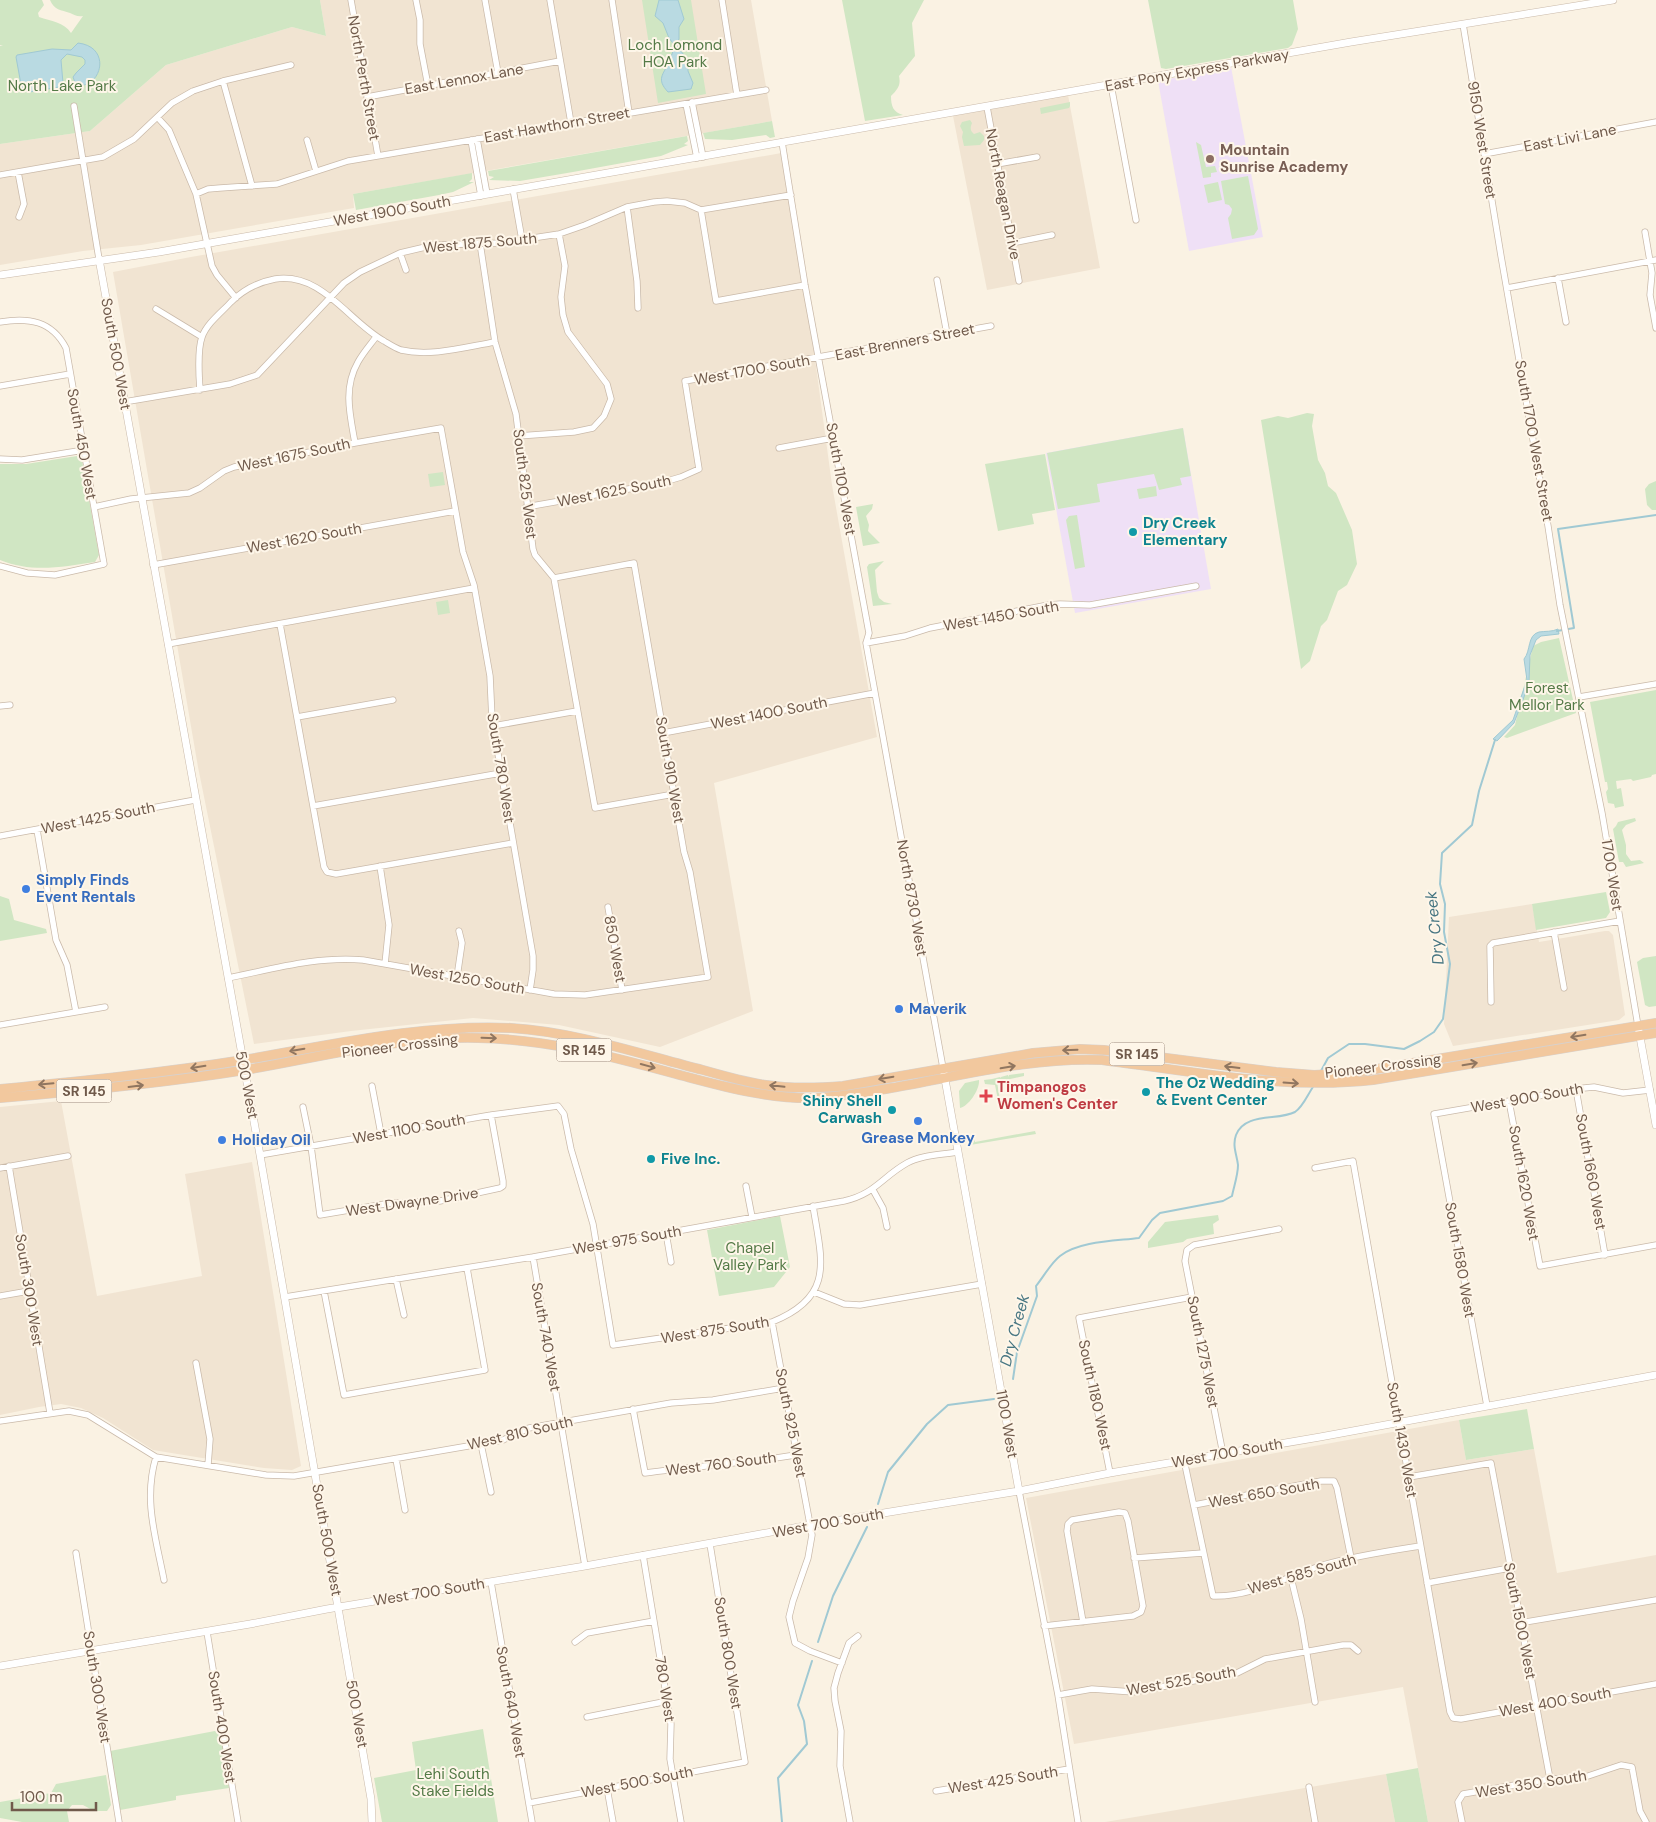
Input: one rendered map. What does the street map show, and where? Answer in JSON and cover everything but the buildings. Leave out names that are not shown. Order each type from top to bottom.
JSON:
[{"type":"highway","name":"Pioneer Crossing","points":[[0,1089],[138,1075],[242,1060],[388,1034],[441,1028],[513,1028],[555,1034],[593,1041],[742,1080],[792,1088],[843,1086],[1033,1053],[1080,1049],[1104,1050],[1276,1072],[1319,1075],[1370,1071],[1656,1023]]},
{"type":"highway","name":"SR 145","points":[[1639,1036],[1655,1033]]},
{"type":"highway","name":"Pioneer Crossing","points":[[0,1098],[131,1086],[244,1070],[387,1044],[442,1038],[513,1039],[554,1044],[590,1051],[738,1090],[791,1098],[844,1096],[1035,1063],[1080,1059],[1102,1060],[1274,1082],[1314,1084],[1373,1080],[1639,1036]]},
{"type":"street","name":"North Perth Street","points":[[351,0],[378,156]]},
{"type":"street","points":[[416,0],[420,20],[420,44],[428,86]]},
{"type":"street","points":[[485,0],[498,73]]},
{"type":"street","points":[[550,0],[571,123]]},
{"type":"street","points":[[612,0],[629,113]]},
{"type":"street","points":[[722,0],[737,95]]},
{"type":"street","name":"East Pony Express Parkway","points":[[782,142],[1463,24],[1613,0]]},
{"type":"street","name":"9150 West Street","points":[[1463,24],[1501,256]]},
{"type":"street","name":"East Lennox Lane","points":[[367,97],[560,62]]},
{"type":"street","points":[[0,175],[103,157],[134,140],[182,96],[202,87],[291,64]]},
{"type":"street","points":[[223,81],[252,186]]},
{"type":"street","points":[[1111,85],[1136,220]]},
{"type":"street","name":"East Hawthorn Street","points":[[196,194],[208,189],[277,184],[348,161],[766,90]]},
{"type":"street","points":[[689,103],[700,157]]},
{"type":"street","name":"South 500 West","points":[[74,106],[99,260],[168,644]]},
{"type":"street","name":"North Reagan Drive","points":[[987,107],[1019,280]]},
{"type":"street","points":[[158,118],[169,130],[196,194],[208,254],[217,275],[236,298]]},
{"type":"street","name":"East Livi Lane","points":[[1484,154],[1656,122]]},
{"type":"street","points":[[306,140],[316,171]]},
{"type":"street","points":[[474,140],[484,195]]},
{"type":"street","name":"West 1900 South","points":[[0,275],[150,253],[782,142]]},
{"type":"street","name":"South 1100 West","points":[[782,142],[805,285],[869,633],[866,643],[897,815]]},
{"type":"street","points":[[998,164],[1037,157]]},
{"type":"street","points":[[18,172],[24,204],[19,217]]},
{"type":"street","points":[[513,189],[522,240]]},
{"type":"street","name":"West 1875 South","points":[[124,402],[230,384],[257,375],[344,283],[360,272],[400,253],[434,245],[522,240],[559,234],[586,225],[627,207],[667,201],[685,203],[701,210],[790,195]]},
{"type":"street","points":[[627,207],[638,308]]},
{"type":"street","points":[[701,210],[716,300],[805,285]]},
{"type":"street","points":[[1645,232],[1653,260],[1650,295],[1656,328]]},
{"type":"street","points":[[518,436],[574,432],[593,428],[604,416],[610,400],[607,384],[568,332],[563,315],[561,297],[565,266],[559,234]]},
{"type":"street","points":[[1012,243],[1052,235]]},
{"type":"street","name":"South 825 West","points":[[480,243],[495,342],[516,414],[526,507],[533,549],[554,578],[595,808],[674,794]]},
{"type":"street","name":"West 1875 South","points":[[400,253],[406,270]]},
{"type":"street","name":"South 1700 West Street","points":[[1501,256],[1564,626]]},
{"type":"street","points":[[1507,288],[1653,260]]},
{"type":"street","points":[[1558,278],[1566,322]]},
{"type":"street","points":[[200,390],[198,369],[202,337],[209,326],[236,298],[260,283],[273,279],[299,280],[330,296],[376,337],[399,349],[424,352],[495,342]]},
{"type":"street","points":[[937,280],[947,334]]},
{"type":"street","points":[[156,309],[202,337]]},
{"type":"street","name":"South 450 West","points":[[0,322],[14,320],[35,321],[50,328],[60,336],[66,348],[104,564],[55,575],[27,573],[0,566]]},
{"type":"street","name":"East Brenners Street","points":[[819,358],[991,326]]},
{"type":"street","points":[[354,442],[348,402],[352,374],[358,361],[376,337]]},
{"type":"street","name":"West 1700 South","points":[[699,469],[685,381],[819,358]]},
{"type":"street","points":[[0,386],[70,374]]},
{"type":"street","name":"West 1675 South","points":[[94,507],[141,498],[189,493],[200,488],[224,471],[234,467],[354,442],[441,428]]},
{"type":"street","name":"South 780 West","points":[[441,428],[462,547],[474,588],[491,682],[493,726],[533,956],[530,990]]},
{"type":"street","points":[[779,448],[833,438]]},
{"type":"street","points":[[0,459],[22,460],[84,450]]},
{"type":"street","name":"West 1625 South","points":[[526,507],[657,484],[681,478],[699,469]]},
{"type":"street","name":"West 1620 South","points":[[153,565],[455,511]]},
{"type":"street","name":"South 910 West","points":[[554,578],[634,563],[684,852],[690,872],[708,977]]},
{"type":"street","name":"West 1450 South","points":[[866,643],[905,636],[930,628],[1048,605],[1090,605],[1196,586]]},
{"type":"street","points":[[168,644],[474,588]]},
{"type":"street","points":[[280,624],[324,866],[327,872],[333,874],[513,842]]},
{"type":"street","name":"1700 West","points":[[1564,626],[1612,871],[1614,892],[1656,1125]]},
{"type":"street","name":"500 West","points":[[168,644],[315,1473]]},
{"type":"street","points":[[1579,697],[1656,684]]},
{"type":"street","name":"West 1400 South","points":[[663,733],[875,693]]},
{"type":"street","points":[[297,717],[393,700]]},
{"type":"street","points":[[0,706],[10,705]]},
{"type":"street","points":[[493,726],[578,711]]},
{"type":"street","points":[[313,806],[501,772]]},
{"type":"street","name":"West 1425 South","points":[[0,836],[195,800]]},
{"type":"street","name":"North 8730 West","points":[[897,815],[935,1026]]},
{"type":"street","points":[[37,830],[56,940],[67,965],[76,1012]]},
{"type":"street","points":[[380,866],[389,924],[385,964]]},
{"type":"street","name":"850 West","points":[[608,908],[622,990]]},
{"type":"street","points":[[1491,1002],[1490,946],[1493,942],[1620,921]]},
{"type":"street","points":[[458,977],[462,943],[459,931]]},
{"type":"street","points":[[1554,932],[1564,988]]},
{"type":"street","name":"West 1250 South","points":[[228,978],[320,960],[341,958],[554,994],[585,995],[708,977]]},
{"type":"street","points":[[0,1025],[104,1007]]},
{"type":"street","name":"1100 West","points":[[935,1026],[1058,1695],[1078,1822]]},
{"type":"street","points":[[372,1086],[381,1134]]},
{"type":"street","name":"West 900 South","points":[[1434,1114],[1594,1087],[1623,1093],[1650,1090]]},
{"type":"street","name":"South 1660 West","points":[[1576,1089],[1605,1255]]},
{"type":"street","name":"South 1620 West","points":[[1509,1101],[1540,1266],[1605,1255]]},
{"type":"street","name":"West 1100 South","points":[[260,1155],[491,1115],[558,1106],[564,1114],[571,1149],[593,1224],[596,1245]]},
{"type":"street","points":[[304,1107],[311,1146]]},
{"type":"street","name":"South 1580 West","points":[[1434,1114],[1487,1406]]},
{"type":"street","name":"West Dwayne Drive","points":[[311,1146],[320,1215],[392,1203],[440,1200],[496,1190],[503,1186],[491,1115]]},
{"type":"street","name":"West 975 South","points":[[285,1298],[532,1257],[855,1198],[873,1190],[899,1168],[911,1161],[957,1152]]},
{"type":"street","points":[[0,1168],[68,1156]]},
{"type":"street","name":"South 1430 West","points":[[1315,1168],[1354,1161],[1420,1546],[1450,1712],[1453,1718]]},
{"type":"street","name":"South 300 West","points":[[9,1166],[50,1414]]},
{"type":"street","points":[[746,1186],[752,1217]]},
{"type":"street","points":[[873,1190],[883,1208],[887,1227]]},
{"type":"street","points":[[813,1206],[822,1256],[819,1278],[814,1292],[844,1304],[860,1306],[982,1284]]},
{"type":"street","name":"South 1275 West","points":[[1222,1454],[1192,1296],[1186,1261],[1187,1250],[1194,1245],[1279,1229]]},
{"type":"street","points":[[666,1233],[671,1262]]},
{"type":"street","name":"West 875 South","points":[[596,1245],[613,1345],[772,1322],[792,1314],[814,1292]]},
{"type":"street","points":[[1605,1255],[1656,1245]]},
{"type":"street","name":"South 740 West","points":[[532,1257],[585,1566]]},
{"type":"street","points":[[324,1291],[344,1395],[484,1370],[466,1268]]},
{"type":"street","points":[[396,1279],[404,1315]]},
{"type":"street","points":[[0,1296],[29,1291]]},
{"type":"street","name":"South 1180 West","points":[[1110,1473],[1079,1318],[1192,1296]]},
{"type":"street","name":"South 925 West","points":[[772,1322],[812,1544],[789,1617],[791,1632],[795,1643],[809,1651],[842,1663]]},
{"type":"street","points":[[196,1363],[210,1439],[208,1466]]},
{"type":"street","name":"West 700 South","points":[[0,1666],[207,1632],[338,1607],[585,1566],[810,1525],[1019,1491],[1656,1375]]},
{"type":"street","name":"West 810 South","points":[[156,1458],[266,1475],[294,1476],[503,1440],[529,1428],[633,1409],[671,1403],[713,1400],[784,1388]]},
{"type":"street","name":"West 760 South","points":[[633,1409],[645,1473],[690,1466],[745,1462],[796,1455]]},
{"type":"street","points":[[0,1421],[69,1410],[88,1415],[156,1458],[151,1484],[150,1510],[164,1580]]},
{"type":"street","points":[[481,1444],[491,1492]]},
{"type":"street","points":[[396,1459],[406,1510]]},
{"type":"street","points":[[1134,1558],[1203,1553],[1184,1460]]},
{"type":"street","name":"South 1500 West","points":[[1409,1476],[1491,1463],[1550,1779]]},
{"type":"street","name":"South 500 West","points":[[315,1473],[338,1607]]},
{"type":"street","name":"West 650 South","points":[[1194,1505],[1322,1481],[1334,1482],[1337,1488],[1351,1558]]},
{"type":"street","points":[[1044,1626],[1083,1622],[1133,1616],[1141,1612],[1143,1606],[1125,1513],[1119,1512],[1072,1520],[1068,1524],[1067,1531],[1083,1622]]},
{"type":"street","name":"South 800 West","points":[[710,1544],[745,1762]]},
{"type":"street","name":"West 585 South","points":[[1203,1553],[1213,1596],[1266,1587],[1322,1566],[1351,1558],[1420,1546]]},
{"type":"street","name":"South 300 West","points":[[76,1553],[119,1822]]},
{"type":"street","name":"780 West","points":[[643,1555],[668,1701],[671,1724],[670,1759],[681,1822]]},
{"type":"street","points":[[1427,1583],[1510,1568]]},
{"type":"street","points":[[1291,1578],[1296,1595],[1315,1702]]},
{"type":"street","name":"South 640 West","points":[[491,1582],[532,1822]]},
{"type":"street","points":[[1520,1623],[1656,1600]]},
{"type":"street","name":"500 West","points":[[338,1607],[371,1799],[371,1822]]},
{"type":"street","points":[[575,1642],[587,1633],[654,1621]]},
{"type":"street","name":"South 400 West","points":[[207,1632],[238,1822]]},
{"type":"street","points":[[850,1822],[840,1766],[841,1731],[834,1688],[849,1643],[858,1636]]},
{"type":"street","name":"West 525 South","points":[[1058,1695],[1092,1689],[1133,1692],[1237,1673],[1265,1659],[1306,1651],[1351,1645],[1358,1651]]},
{"type":"street","name":"West 400 South","points":[[1453,1718],[1461,1719],[1656,1684]]},
{"type":"street","points":[[588,1717],[668,1701]]},
{"type":"street","name":"West 500 South","points":[[529,1803],[745,1762]]},
{"type":"street","name":"West 350 South","points":[[1462,1822],[1458,1802],[1463,1794],[1550,1779],[1585,1777],[1621,1765],[1632,1767],[1640,1810],[1646,1822]]},
{"type":"street","name":"West 425 South","points":[[936,1791],[1069,1769]]},
{"type":"street","points":[[1310,1787],[1315,1822]]},
{"type":"street","points":[[607,1788],[614,1822]]},
{"type":"shaded area","points":[[320,0],[751,0],[772,121],[353,194],[354,208],[141,245],[83,251],[0,265],[0,144],[90,131],[166,65],[292,27],[326,36]]},
{"type":"shaded area","name":"Mountain Sunrise Academy","points":[[1231,67],[1263,237],[1189,251],[1158,81]]},
{"type":"shaded area","points":[[1068,95],[1100,268],[987,290],[953,116]]},
{"type":"shaded area","points":[[787,152],[832,485],[877,737],[714,783],[753,1011],[660,1047],[559,1025],[473,1018],[254,1044],[198,767],[113,272]]},
{"type":"shaded area","points":[[1183,428],[1211,589],[1075,613],[1046,453]]},
{"type":"shaded area","points":[[1532,904],[1539,942],[1605,931],[1609,931],[1613,935],[1625,1015],[1619,1020],[1453,1046],[1444,1024],[1449,917]]},
{"type":"shaded area","points":[[61,1101],[97,1296],[202,1276],[185,1174],[252,1162],[301,1466],[292,1470],[264,1468],[153,1450],[103,1418],[81,1408],[61,1404],[0,1415],[0,1107]]},
{"type":"shaded area","points":[[1459,1420],[1466,1460],[1534,1449],[1557,1573],[1656,1555],[1656,1822],[1428,1822],[1403,1687],[1074,1744],[1026,1498]]},
{"type":"shaded area","points":[[1386,1774],[1395,1822],[1105,1822],[1159,1813]]},
{"type":"green space","name":"North Lake Park","points":[[0,0],[42,0],[44,5],[38,13],[39,17],[61,24],[71,33],[83,16],[76,16],[58,9],[50,0],[320,0],[326,36],[292,27],[166,65],[90,131],[0,144],[0,46],[3,45],[0,45]]},
{"type":"green space","name":"Loch Lomond HOA Park","points":[[642,0],[691,0],[706,94],[658,103]]},
{"type":"green space","points":[[842,0],[924,0],[912,23],[915,56],[899,76],[900,82],[898,87],[891,96],[893,108],[903,115],[865,121]]},
{"type":"green space","points":[[1148,0],[1293,0],[1298,29],[1292,45],[1288,48],[1166,69],[1161,68]]},
{"type":"green space","points":[[1070,102],[1069,108],[1041,114],[1040,108]]},
{"type":"green space","points":[[970,120],[973,133],[980,132],[984,136],[984,140],[980,145],[964,146],[963,132],[960,126],[962,122]]},
{"type":"green space","points":[[772,121],[775,137],[770,138],[766,135],[732,140],[705,139],[703,133]]},
{"type":"green space","points":[[687,136],[688,141],[684,144],[688,145],[661,156],[520,181],[489,180],[494,177],[489,176],[488,171]]},
{"type":"green space","points":[[1196,142],[1201,145],[1206,167],[1215,166],[1217,172],[1211,173],[1211,177],[1203,178]]},
{"type":"green space","points":[[472,173],[472,179],[469,182],[474,182],[453,192],[356,210],[353,194]]},
{"type":"green space","points":[[1248,176],[1258,229],[1254,235],[1232,239],[1228,218],[1232,209],[1229,205],[1225,204],[1221,181]]},
{"type":"green space","points":[[1218,182],[1222,200],[1208,203],[1204,185]]},
{"type":"green space","points":[[1307,413],[1314,414],[1312,426],[1318,460],[1325,473],[1328,486],[1336,493],[1352,530],[1357,564],[1347,585],[1338,591],[1327,620],[1321,626],[1310,661],[1301,669],[1261,420],[1278,416],[1288,418]]},
{"type":"green space","points":[[1183,428],[1191,476],[1180,478],[1182,485],[1159,490],[1154,474],[1097,484],[1100,502],[1058,509],[1047,453]]},
{"type":"green space","points":[[1045,454],[1055,510],[1032,514],[1034,524],[998,531],[985,464]]},
{"type":"green space","points":[[77,456],[82,460],[99,555],[95,562],[35,568],[0,560],[0,464],[26,464]]},
{"type":"green space","points":[[443,472],[445,485],[430,487],[428,474]]},
{"type":"green space","points":[[1656,481],[1656,510],[1652,510],[1647,505],[1645,489],[1649,484]]},
{"type":"green space","points":[[1156,486],[1157,496],[1139,499],[1137,489]]},
{"type":"green space","points":[[873,504],[872,509],[866,516],[869,525],[868,531],[880,543],[863,546],[856,507]]},
{"type":"green space","points":[[1077,515],[1085,567],[1075,569],[1066,520],[1069,516]]},
{"type":"green space","points":[[884,561],[875,570],[877,592],[879,598],[884,602],[892,604],[873,606],[867,567],[869,564]]},
{"type":"green space","points":[[448,600],[450,613],[438,615],[436,602]]},
{"type":"green space","name":"Forest Mellor Park","points":[[1559,638],[1576,713],[1507,738],[1504,737],[1515,725],[1533,646]]},
{"type":"green space","points":[[1656,690],[1656,774],[1633,781],[1631,779],[1616,781],[1617,789],[1621,788],[1624,806],[1615,808],[1614,804],[1608,803],[1607,782],[1605,782],[1590,702]]},
{"type":"green space","points":[[1635,818],[1636,821],[1626,825],[1622,830],[1626,854],[1631,861],[1640,860],[1644,863],[1626,867],[1623,862],[1619,862],[1613,829],[1618,822]]},
{"type":"green space","points":[[1606,892],[1610,912],[1606,918],[1536,930],[1532,904]]},
{"type":"green space","points":[[0,896],[9,899],[14,920],[46,929],[47,933],[0,941]]},
{"type":"green space","points":[[1656,956],[1656,1006],[1649,1007],[1645,1005],[1637,962],[1643,958]]},
{"type":"green space","points":[[1024,1073],[1024,1076],[997,1082],[1000,1100],[998,1100],[995,1085],[985,1084],[984,1080],[1008,1075],[1009,1077],[1009,1075]]},
{"type":"green space","points":[[979,1080],[978,1088],[973,1097],[960,1108],[959,1091],[965,1083]]},
{"type":"green space","points":[[1035,1131],[1036,1134],[970,1145],[967,1138],[974,1137],[975,1142]]},
{"type":"green space","points":[[1218,1215],[1219,1220],[1213,1224],[1214,1234],[1148,1248],[1148,1242],[1165,1222]]},
{"type":"green space","name":"Chapel Valley Park","points":[[780,1216],[790,1267],[774,1287],[719,1296],[707,1230]]},
{"type":"green space","points":[[1527,1409],[1534,1449],[1466,1460],[1459,1420]]},
{"type":"green space","name":"Lehi South Stake Fields","points":[[483,1729],[498,1822],[382,1822],[374,1778],[416,1770],[412,1742]]},
{"type":"green space","points":[[220,1730],[229,1788],[176,1796],[176,1800],[120,1810],[110,1751]]},
{"type":"green space","points":[[1418,1768],[1428,1822],[1395,1822],[1386,1774]]},
{"type":"green space","points":[[106,1775],[111,1805],[107,1811],[94,1811],[83,1805],[72,1805],[67,1811],[69,1822],[22,1822],[0,1818],[0,1802],[51,1793],[56,1784]]},
{"type":"water","points":[[659,0],[678,0],[684,19],[679,27],[679,39],[676,45],[688,60],[688,71],[693,83],[691,89],[668,92],[662,84],[663,74],[675,46],[669,38],[663,23],[655,16]]},
{"type":"water","points":[[78,43],[89,46],[96,52],[99,59],[100,67],[92,81],[85,85],[76,85],[73,77],[85,64],[85,60],[82,57],[67,54],[61,60],[63,83],[60,87],[29,92],[22,90],[17,55],[52,49],[71,50]]},
{"type":"water","points":[[1558,629],[1559,634],[1541,636],[1536,640],[1530,655],[1529,681],[1514,723],[1497,741],[1493,739],[1513,720],[1527,680],[1524,659],[1533,636],[1539,632]]},
{"type":"waterway","name":"Dry Creek","points":[[1557,631],[1574,628],[1558,529],[1656,515]]},
{"type":"waterway","name":"Dry Creek","points":[[1321,1071],[1328,1058],[1349,1044],[1404,1049],[1434,1032],[1443,1019],[1450,964],[1444,932],[1445,904],[1440,884],[1442,853],[1472,825],[1479,791],[1495,740]]},
{"type":"waterway","name":"Dry Creek","points":[[1013,1379],[1017,1352],[1037,1296],[1036,1286],[1060,1256],[1077,1247],[1139,1238],[1152,1220],[1160,1213],[1223,1201],[1232,1196],[1238,1169],[1235,1139],[1240,1128],[1254,1120],[1288,1115],[1295,1112],[1303,1104],[1313,1087]]},
{"type":"waterway","name":"Dry Creek","points":[[878,1504],[888,1472],[927,1424],[948,1405],[994,1399]]},
{"type":"waterway","name":"Dry Creek","points":[[818,1642],[833,1596],[867,1527]]},
{"type":"waterway","name":"Dry Creek","points":[[782,1822],[778,1778],[807,1744],[804,1721],[798,1705],[812,1661]]},
{"type":"place","name":"Mountain Sunrise Academy","points":[[1210,159]]},
{"type":"place","name":"Dry Creek Elementary","points":[[1133,532]]},
{"type":"place","name":"Simply Finds Event Rentals","points":[[26,889]]},
{"type":"place","name":"Maverik","points":[[899,1009]]},
{"type":"place","name":"The Oz Wedding & Event Center","points":[[1146,1092]]},
{"type":"place","name":"Timpanogos Women's Center","points":[[986,1096]]},
{"type":"place","name":"Shiny Shell Carwash","points":[[892,1110]]},
{"type":"place","name":"Grease Monkey","points":[[918,1121]]},
{"type":"place","name":"Holiday Oil","points":[[222,1140]]},
{"type":"place","name":"Five Inc.","points":[[651,1159]]}]
